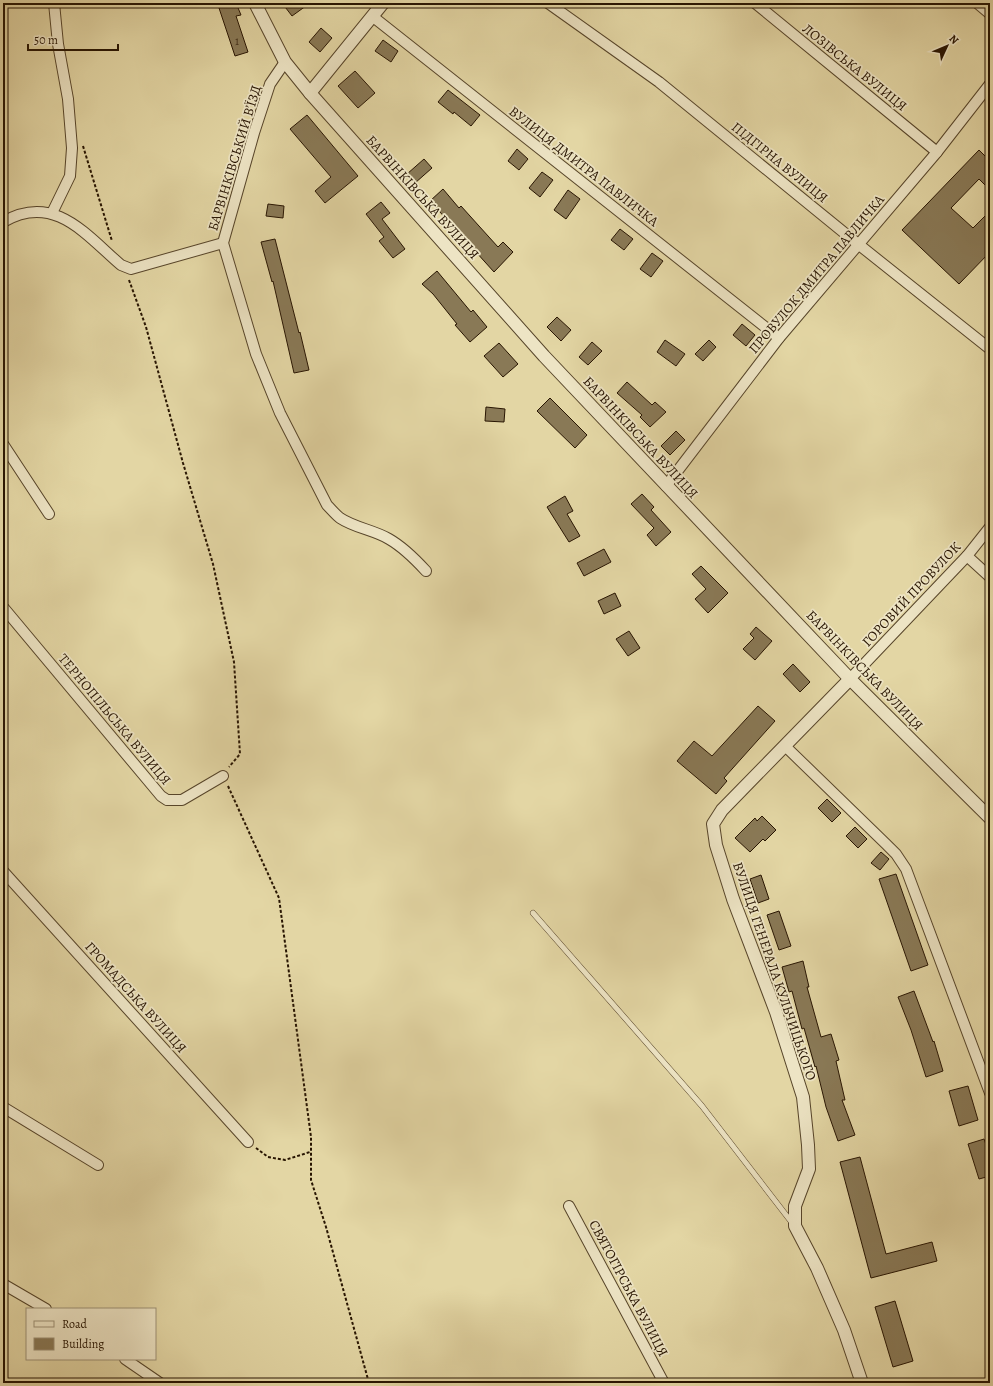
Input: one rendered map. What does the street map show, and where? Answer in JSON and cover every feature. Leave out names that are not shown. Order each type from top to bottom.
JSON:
[{"type":"street","points":[[52,213],[70,176],[72,148],[68,99],[58,44],[54,3]]},
{"type":"street","name":"БАРВІНКІВСЬКА ВУЛИЦЯ","points":[[255,3],[285,62],[310,93],[544,356],[850,679],[990,818]]},
{"type":"street","points":[[310,93],[383,3]]},
{"type":"street","name":"ПІДГІРНА ВУЛИЦЯ","points":[[548,3],[659,82],[990,349]]},
{"type":"street","name":"ЛОЗІВСЬКА ВУЛИЦЯ","points":[[755,3],[937,152]]},
{"type":"street","points":[[977,3],[990,14]]},
{"type":"street","name":"ВУЛИЦЯ ДМИТРА ПАВЛИЧКА","points":[[372,16],[779,338]]},
{"type":"street","name":"БАРВІНКІВСЬКИЙ В’ЇЗД","points":[[285,62],[270,84],[254,133],[223,242],[256,354],[280,413],[328,505],[339,517],[351,524],[390,539],[401,547],[426,572]]},
{"type":"street","name":"ПРОВУЛОК ДМИТРА ПАВЛИЧКА","points":[[666,486],[779,338],[937,152],[990,84]]},
{"type":"street","points":[[3,222],[24,214],[39,211],[52,213],[70,221],[126,267]]},
{"type":"street","name":"БАРВІНКІВСЬКИЙ В’ЇЗД","points":[[126,267],[223,242]]},
{"type":"street","points":[[3,444],[49,514]]},
{"type":"street","name":"ГОРОВИЙ ПРОВУЛОК","points":[[850,679],[967,556],[990,527]]},
{"type":"street","points":[[967,556],[990,577]]},
{"type":"street","name":"ТЕРНОПІЛЬСЬКА ВУЛИЦЯ","points":[[3,607],[161,796],[167,800],[182,800],[223,776]]},
{"type":"street","name":"ВУЛИЦЯ ГЕНЕРАЛА КУЛЬЧИЦЬКОГО","points":[[850,679],[722,810],[713,824],[716,845],[733,899],[776,1012],[803,1097],[809,1169],[795,1206],[795,1226],[817,1268],[844,1330],[862,1383]]},
{"type":"street","points":[[785,746],[896,854],[906,869],[990,1093]]},
{"type":"street","name":"ГРОМАДСЬКА ВУЛИЦЯ","points":[[3,871],[248,1142]]},
{"type":"street","points":[[3,1107],[98,1165]]},
{"type":"street","name":"СВЯТОГІРСЬКА ВУЛИЦЯ","points":[[569,1206],[664,1383]]},
{"type":"street","points":[[3,1284],[44,1308]]},
{"type":"street","points":[[126,1360],[160,1383]]},
{"type":"lane","points":[[533,913],[702,1106],[795,1226]]},
{"type":"path","points":[[82,143],[114,245]]},
{"type":"path","points":[[126,267],[146,327],[213,564],[234,662],[240,754],[223,776],[279,898],[311,1137],[311,1180],[326,1227],[369,1383]]},
{"type":"path","points":[[248,1142],[268,1157],[285,1160],[311,1152]]},
{"type":"building","points":[[236,3],[241,15],[236,16],[248,52],[235,56],[219,8]]},
{"type":"building","points":[[282,3],[310,3],[292,16]]},
{"type":"building","points":[[321,28],[332,38],[320,52],[309,42]]},
{"type":"building","points":[[383,40],[398,51],[391,62],[375,51]]},
{"type":"building","points":[[355,71],[375,93],[358,108],[338,86]]},
{"type":"building","points":[[448,90],[480,115],[471,126],[454,112],[453,114],[438,102]]},
{"type":"building","points":[[307,115],[358,176],[325,203],[315,191],[331,177],[290,129]]},
{"type":"building","points":[[517,149],[528,159],[519,170],[508,161]]},
{"type":"building","points":[[979,150],[990,161],[990,190],[979,179],[951,208],[973,228],[990,211],[990,252],[959,284],[902,230]]},
{"type":"building","points":[[424,159],[432,168],[415,183],[407,174]]},
{"type":"building","points":[[542,172],[553,180],[540,197],[529,188]]},
{"type":"building","points":[[443,189],[459,208],[461,206],[498,247],[503,242],[513,252],[494,272],[430,201]]},
{"type":"building","points":[[568,190],[580,199],[566,219],[554,210]]},
{"type":"building","points":[[381,202],[390,213],[382,219],[405,249],[393,258],[379,241],[384,237],[366,214]]},
{"type":"building","points":[[268,204],[284,206],[283,218],[266,216]]},
{"type":"building","points":[[620,229],[633,239],[624,250],[611,240]]},
{"type":"building","points":[[275,239],[309,370],[294,373],[273,281],[272,282],[261,242]]},
{"type":"building","points":[[652,253],[663,261],[651,277],[640,269]]},
{"type":"building","points":[[437,271],[471,312],[473,310],[487,327],[470,342],[455,325],[457,324],[433,294],[422,284]]},
{"type":"building","points":[[557,317],[571,330],[561,341],[547,327]]},
{"type":"building","points":[[742,324],[755,335],[746,346],[733,335]]},
{"type":"building","points":[[665,340],[685,354],[676,366],[657,352]]},
{"type":"building","points":[[709,340],[716,347],[703,361],[695,354]]},
{"type":"building","points":[[592,342],[602,351],[588,365],[579,357]]},
{"type":"building","points":[[499,343],[518,364],[503,377],[484,356]]},
{"type":"building","points":[[627,382],[652,405],[655,402],[666,412],[650,427],[640,417],[642,415],[617,393]]},
{"type":"building","points":[[550,398],[587,435],[575,448],[537,411]]},
{"type":"building","points":[[486,407],[505,409],[504,422],[485,421]]},
{"type":"building","points":[[676,431],[685,440],[670,455],[661,446]]},
{"type":"building","points":[[642,494],[654,507],[651,510],[671,532],[656,546],[647,535],[654,528],[631,504]]},
{"type":"building","points":[[565,496],[573,511],[567,514],[580,536],[569,542],[547,507]]},
{"type":"building","points":[[604,549],[611,562],[584,576],[577,563]]},
{"type":"building","points":[[701,566],[728,593],[708,613],[695,599],[706,589],[692,574]]},
{"type":"building","points":[[615,593],[621,606],[604,614],[598,601]]},
{"type":"building","points":[[756,627],[772,641],[755,660],[743,649],[754,638],[750,634]]},
{"type":"building","points":[[629,631],[640,648],[628,656],[616,639]]},
{"type":"building","points":[[793,664],[810,682],[800,692],[783,674]]},
{"type":"building","points":[[758,706],[775,721],[724,778],[727,781],[716,794],[677,761],[694,741],[712,756]]},
{"type":"building","points":[[827,799],[841,813],[832,822],[818,808]]},
{"type":"building","points":[[762,816],[776,830],[765,841],[763,839],[750,852],[735,838],[755,818],[757,821]]},
{"type":"building","points":[[855,827],[867,839],[858,848],[846,836]]},
{"type":"building","points":[[881,852],[889,859],[880,870],[871,863]]},
{"type":"building","points":[[896,874],[928,965],[911,971],[879,879]]},
{"type":"building","points":[[761,875],[769,899],[758,903],[750,879]]},
{"type":"building","points":[[779,911],[791,946],[779,950],[767,915]]},
{"type":"building","points":[[803,961],[809,987],[807,987],[821,1037],[831,1034],[839,1060],[836,1061],[845,1100],[842,1100],[855,1135],[838,1141],[826,1107],[816,1066],[815,1067],[804,1028],[802,1029],[792,991],[789,992],[782,967]]},
{"type":"building","points":[[914,991],[933,1042],[934,1041],[943,1071],[926,1077],[911,1030],[898,997]]},
{"type":"building","points":[[968,1086],[978,1120],[959,1126],[949,1091]]},
{"type":"building","points":[[984,1139],[990,1156],[990,1176],[979,1179],[968,1144]]},
{"type":"building","points":[[860,1157],[886,1254],[932,1242],[937,1261],[871,1278],[840,1162]]},
{"type":"building","points":[[895,1301],[913,1361],[893,1367],[875,1307]]}]
